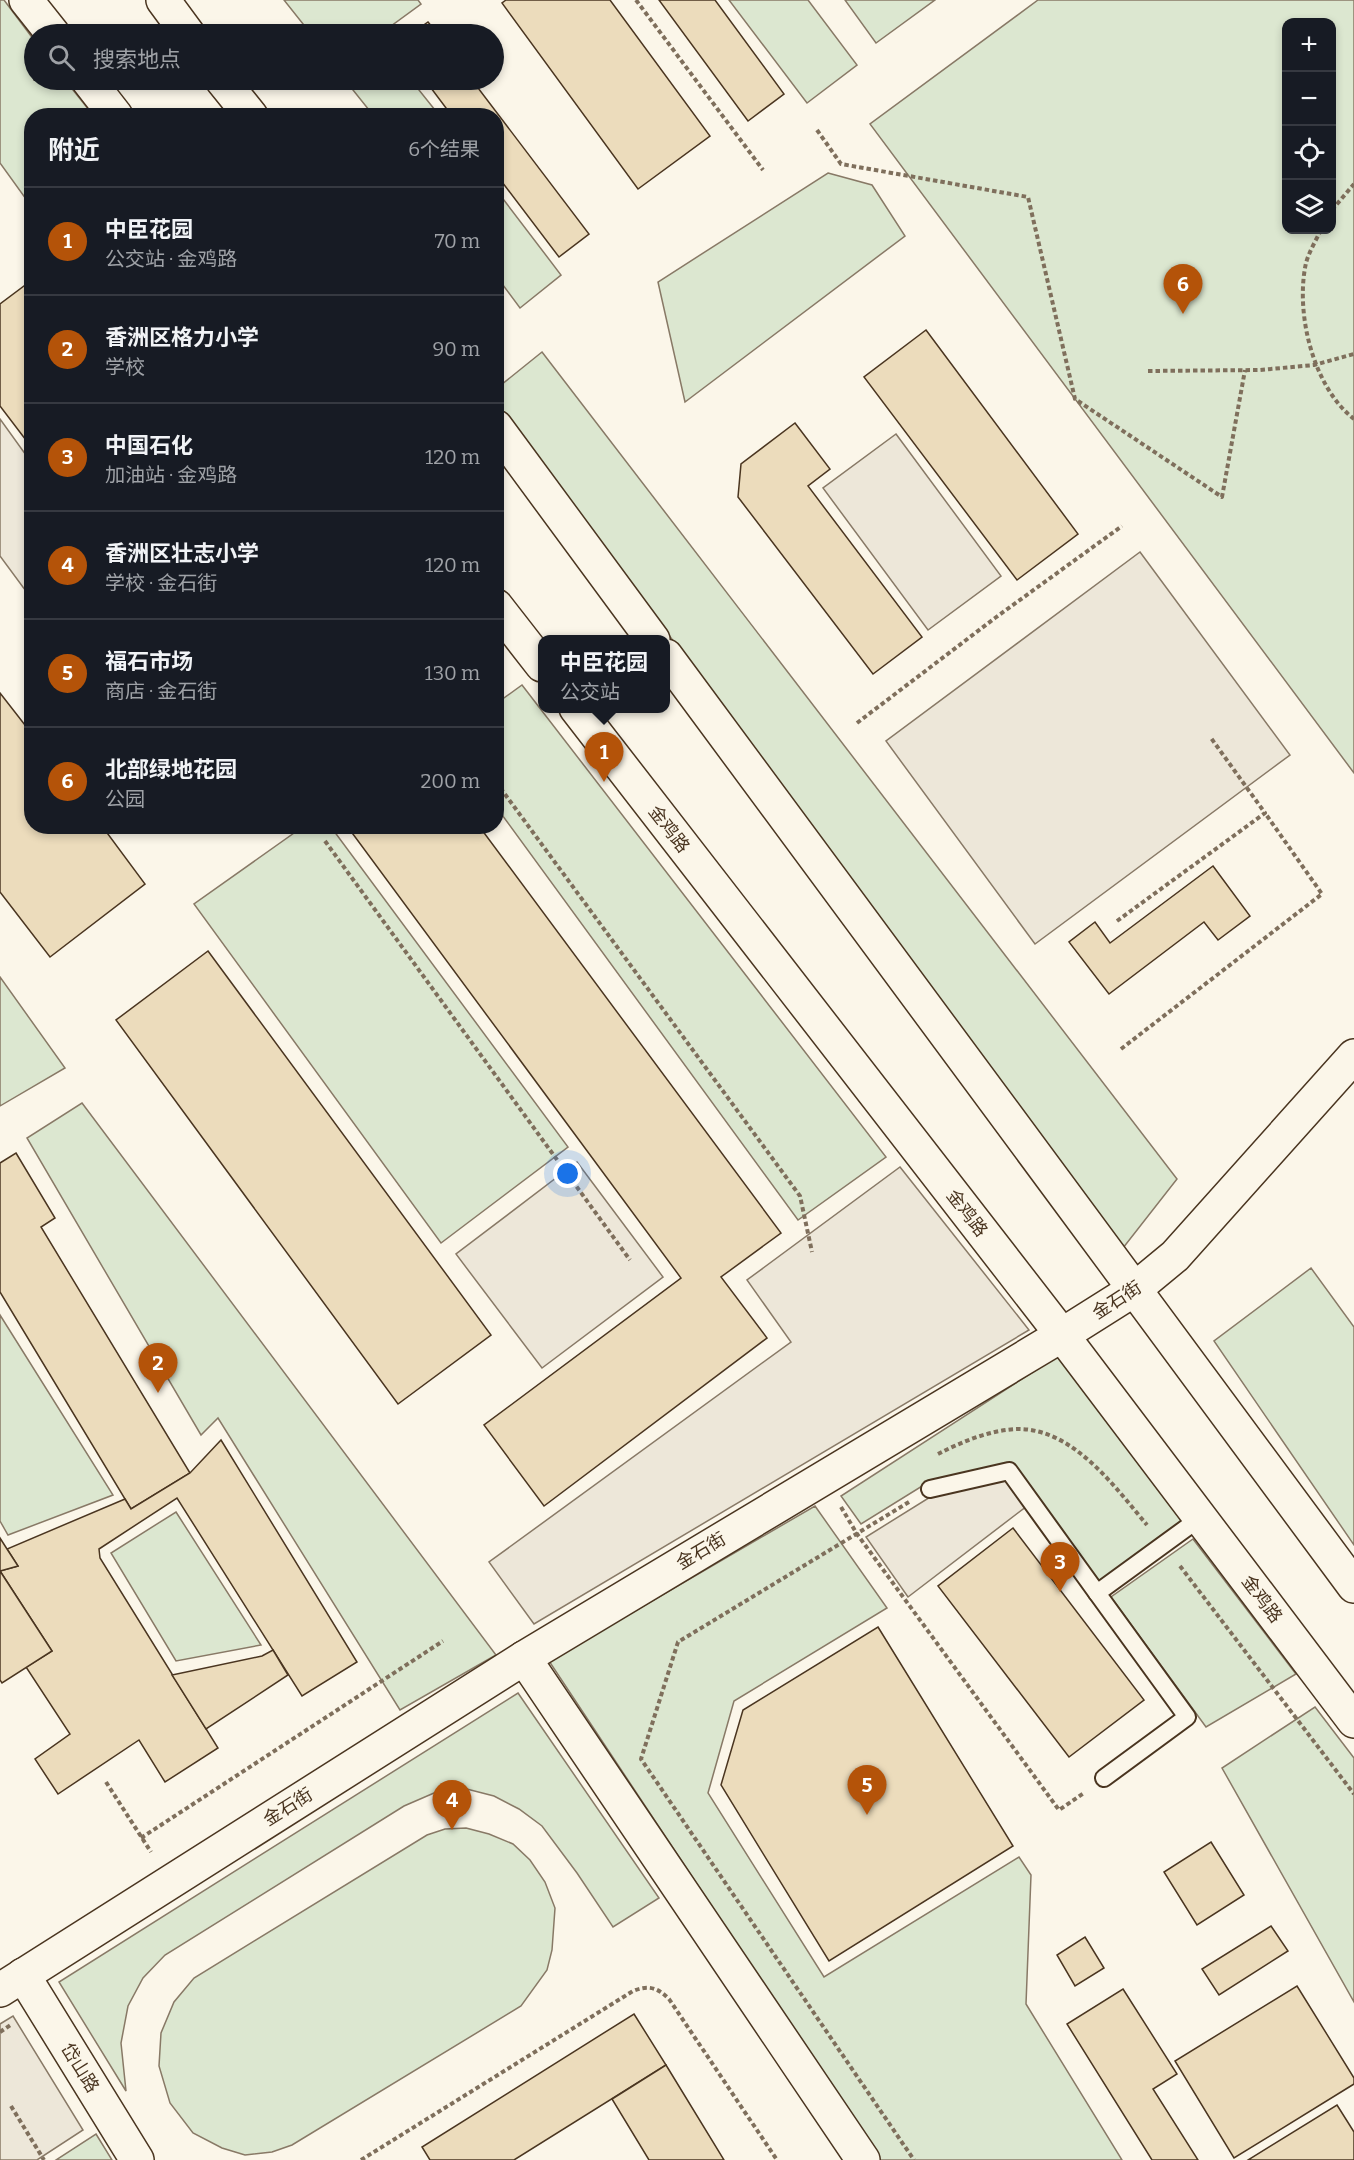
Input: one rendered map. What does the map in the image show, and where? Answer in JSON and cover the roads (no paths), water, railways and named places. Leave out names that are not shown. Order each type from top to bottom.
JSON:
[{"type":"main road","points":[[26,0],[45,24]]},
{"type":"main road","points":[[163,0],[181,24]]},
{"type":"main road","points":[[96,90],[110,108]]},
{"type":"main road","points":[[230,90],[245,108]]},
{"type":"main road","points":[[504,438],[650,635]]},
{"type":"main road","points":[[504,616],[538,660]]},
{"type":"main road","points":[[670,661],[1354,1586]]},
{"type":"main road","name":"金鸡路","points":[[580,713],[1062,1335],[1354,1721]]},
{"type":"main road","name":"金石街","points":[[11,1982],[524,1658],[1135,1289],[1175,1256],[1354,1056]]},
{"type":"main road","points":[[524,1658],[863,2160]]},
{"type":"main road","name":"岱山路","points":[[11,1982],[42,2005],[136,2160]]},
{"type":"lane","points":[[930,1489],[1009,1471],[1187,1717],[1104,1778]]},
{"type":"lane","points":[[1096,1593],[1200,1518]]},
{"type":"place","name":"北部绿地花园","points":[[1183,314]]},
{"type":"place","name":"中臣花园","points":[[604,782]]},
{"type":"place","name":"香洲区格力小学","points":[[158,1393]]},
{"type":"place","name":"中国石化","points":[[1060,1592]]},
{"type":"place","name":"福石市场","points":[[867,1815]]},
{"type":"place","name":"香洲区壮志小学","points":[[452,1830]]}]
